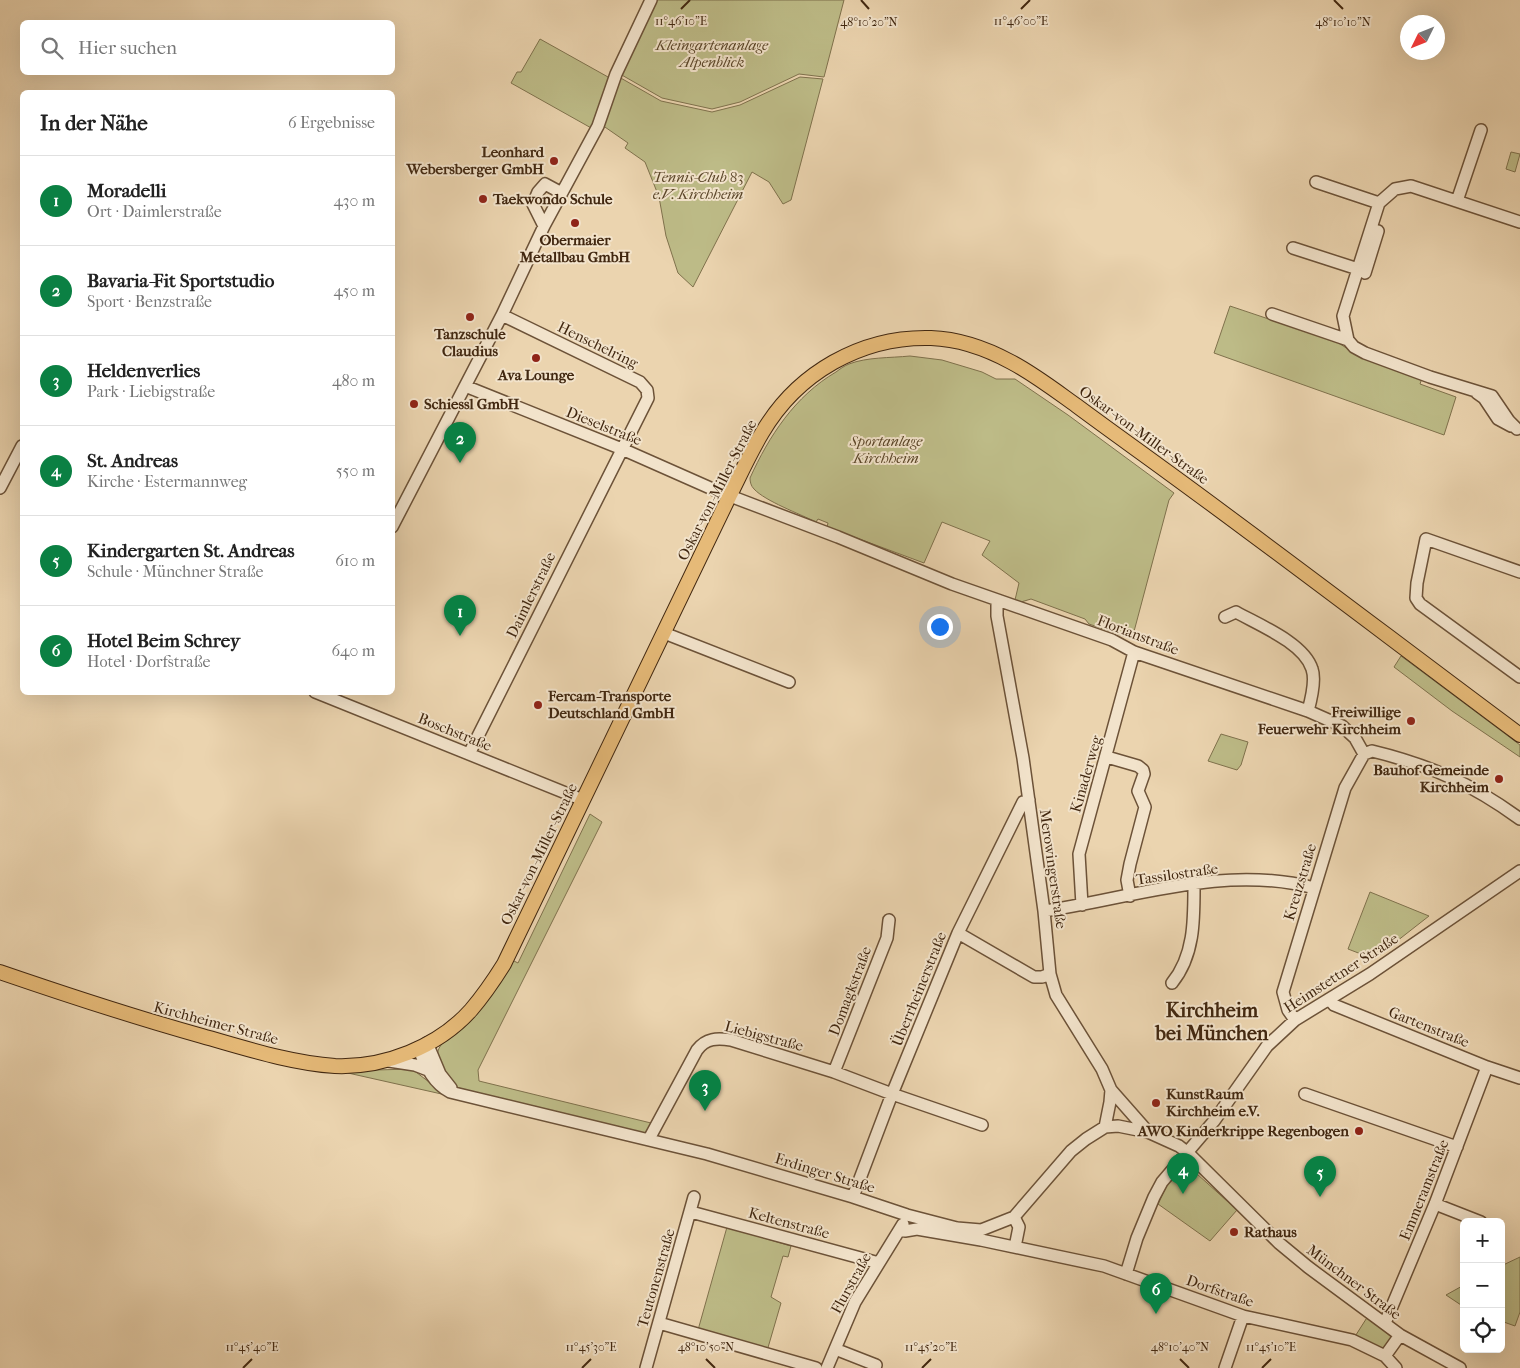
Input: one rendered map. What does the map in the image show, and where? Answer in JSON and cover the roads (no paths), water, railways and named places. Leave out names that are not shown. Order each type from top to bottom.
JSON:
[{"type":"main road","name":"Oskar-von-Miller-Straße","points":[[422,1046],[460,1021],[494,980],[528,915],[730,495],[763,432],[798,388],[825,366],[863,348],[896,340],[932,338],[971,345],[1010,361],[1044,383],[1215,507],[1520,736]]},
{"type":"main road","name":"Kirchheimer Straße","points":[[0,972],[144,1020],[273,1055],[336,1066],[386,1060],[403,1055],[422,1046]]},
{"type":"street","points":[[395,521],[502,315],[544,226],[598,126],[616,74],[651,0]]},
{"type":"street","points":[[1456,200],[1481,130]]},
{"type":"street","points":[[1316,182],[1379,203]]},
{"type":"street","points":[[544,226],[533,204],[538,192],[545,184],[558,191],[560,195]]},
{"type":"street","points":[[1519,429],[1508,420],[1492,396],[1365,353],[1354,347],[1346,334],[1343,316],[1379,203],[1390,193],[1402,187],[1411,186],[1520,222]]},
{"type":"street","points":[[1346,334],[1390,193]]},
{"type":"street","points":[[1293,248],[1358,269]]},
{"type":"street","points":[[1272,314],[1346,334]]},
{"type":"street","name":"Henschelring","points":[[502,315],[640,382],[647,390],[648,398],[622,449]]},
{"type":"street","name":"Dieselstraße","points":[[465,386],[730,495]]},
{"type":"street","name":"Daimlerstraße","points":[[468,754],[622,449]]},
{"type":"street","points":[[0,488],[20,450]]},
{"type":"street","name":"Florianstraße","points":[[730,495],[997,601],[1112,640],[1134,652],[1308,711],[1342,726],[1355,738],[1364,754]]},
{"type":"street","points":[[1520,572],[1426,539],[1417,583],[1416,598],[1420,604],[1520,677]]},
{"type":"street","name":"Merowingerstraße","points":[[997,601],[997,616],[1011,689],[1044,911],[1050,974],[1056,995],[1102,1070],[1111,1090],[1148,1132]]},
{"type":"street","points":[[1225,617],[1236,612],[1284,638],[1300,650],[1312,670],[1312,696],[1308,711]]},
{"type":"street","points":[[664,633],[790,682]]},
{"type":"street","name":"Kinaderweg","points":[[1082,905],[1079,854],[1134,652]]},
{"type":"street","name":"Boschstraße","points":[[322,695],[583,800]]},
{"type":"street","points":[[1364,754],[1372,751],[1424,766],[1461,782],[1490,798],[1520,819]]},
{"type":"street","name":"Kreuzstraße","points":[[1295,1020],[1288,1010],[1283,992],[1345,788],[1364,754]]},
{"type":"street","points":[[1107,756],[1138,766],[1143,770],[1144,774],[1138,790],[1145,807],[1127,880],[1130,896]]},
{"type":"street","name":"Überrheinerstraße","points":[[854,1197],[892,1094],[958,933],[1023,802],[1028,800]]},
{"type":"street","name":"Heimstettner Straße","points":[[1126,1274],[1137,1238],[1154,1196],[1162,1182],[1214,1121],[1267,1046],[1295,1020],[1370,974],[1520,871]]},
{"type":"street","name":"Tassilostraße","points":[[1044,911],[1194,883],[1235,881],[1289,882],[1314,888]]},
{"type":"street","points":[[1172,983],[1179,974],[1184,962],[1194,926],[1194,883]]},
{"type":"street","name":"Domagkstraße","points":[[834,1072],[886,938],[889,920]]},
{"type":"street","points":[[958,933],[1034,977],[1050,974]]},
{"type":"street","name":"Gartenstraße","points":[[1329,999],[1334,1005],[1487,1067],[1520,1078]]},
{"type":"street","name":"Liebigstraße","points":[[649,1139],[697,1050],[701,1044],[714,1038],[731,1040],[834,1072],[982,1125]]},
{"type":"street","points":[[422,1046],[447,1084],[457,1094]]},
{"type":"street","name":"Erdinger Straße","points":[[422,1046],[428,1070],[439,1086],[450,1092],[716,1156],[854,1197],[907,1215],[981,1235],[1014,1217],[1071,1151],[1086,1138],[1105,1127]]},
{"type":"street","points":[[386,1060],[415,1065],[428,1070]]},
{"type":"street","name":"Emmeramstraße","points":[[1385,1323],[1435,1204],[1487,1067]]},
{"type":"street","points":[[1111,1090],[1105,1127],[1132,1128],[1148,1132]]},
{"type":"street","points":[[1305,1094],[1457,1147]]},
{"type":"street","name":"Münchner Straße","points":[[1148,1132],[1178,1146],[1188,1153],[1279,1242],[1308,1267],[1400,1335],[1460,1368]]},
{"type":"street","name":"Teutonenstraße","points":[[646,1368],[694,1197]]},
{"type":"street","points":[[1435,1204],[1471,1218]]},
{"type":"street","name":"Keltenstraße","points":[[691,1212],[879,1263]]},
{"type":"street","name":"Flurstraße","points":[[827,1368],[855,1302],[900,1230],[907,1215]]},
{"type":"street","points":[[1014,1217],[1019,1227],[1015,1247]]},
{"type":"street","name":"Dorfstraße","points":[[900,1230],[981,1235],[1015,1247],[1104,1266],[1243,1316],[1352,1340],[1385,1356]]},
{"type":"street","points":[[1225,1368],[1243,1316]]},
{"type":"street","points":[[659,1323],[816,1368]]},
{"type":"street","points":[[1396,1368],[1385,1356],[1400,1335]]},
{"type":"street","points":[[835,1349],[876,1365],[876,1368]]},
{"type":"place","name":"Leonhard Webersberger GmbH","points":[[554,161]]},
{"type":"place","name":"Taekwondo Schule","points":[[483,199]]},
{"type":"place","name":"Obermaier Metallbau GmbH","points":[[575,223]]},
{"type":"place","name":"Tanzschule Claudius","points":[[470,317]]},
{"type":"place","name":"Ava Lounge","points":[[536,358]]},
{"type":"place","name":"Schiessl GmbH","points":[[414,404]]},
{"type":"place","name":"Bavaria-Fit Sportstudio","points":[[460,463]]},
{"type":"place","name":"Moradelli","points":[[460,636]]},
{"type":"place","name":"Fercam-Transporte Deutschland GmbH","points":[[538,705]]},
{"type":"place","name":"Freiwillige Feuerwehr Kirchheim","points":[[1411,721]]},
{"type":"place","name":"Bauhof Gemeinde Kirchheim","points":[[1499,779]]},
{"type":"place","name":"KunstRaum Kirchheim e.V.","points":[[1156,1103]]},
{"type":"place","name":"Heldenverlies","points":[[705,1111]]},
{"type":"place","name":"AWO Kinderkrippe Regenbogen","points":[[1359,1131]]},
{"type":"place","name":"St. Andreas","points":[[1183,1194]]},
{"type":"place","name":"Kindergarten St. Andreas","points":[[1320,1197]]},
{"type":"place","name":"Rathaus","points":[[1234,1232]]},
{"type":"place","name":"Hotel Beim Schrey","points":[[1156,1314]]},
{"type":"district","name":"Kirchheim bei München","points":[[1212,1022]]},
{"type":"park label","name":"Kleingartenanlage Alpenblick","points":[[712,54]]},
{"type":"park label","name":"Tennis-Club 83 e.V. Kirchheim","points":[[698,186]]},
{"type":"park label","name":"Sportanlage Kirchheim","points":[[886,450]]}]
